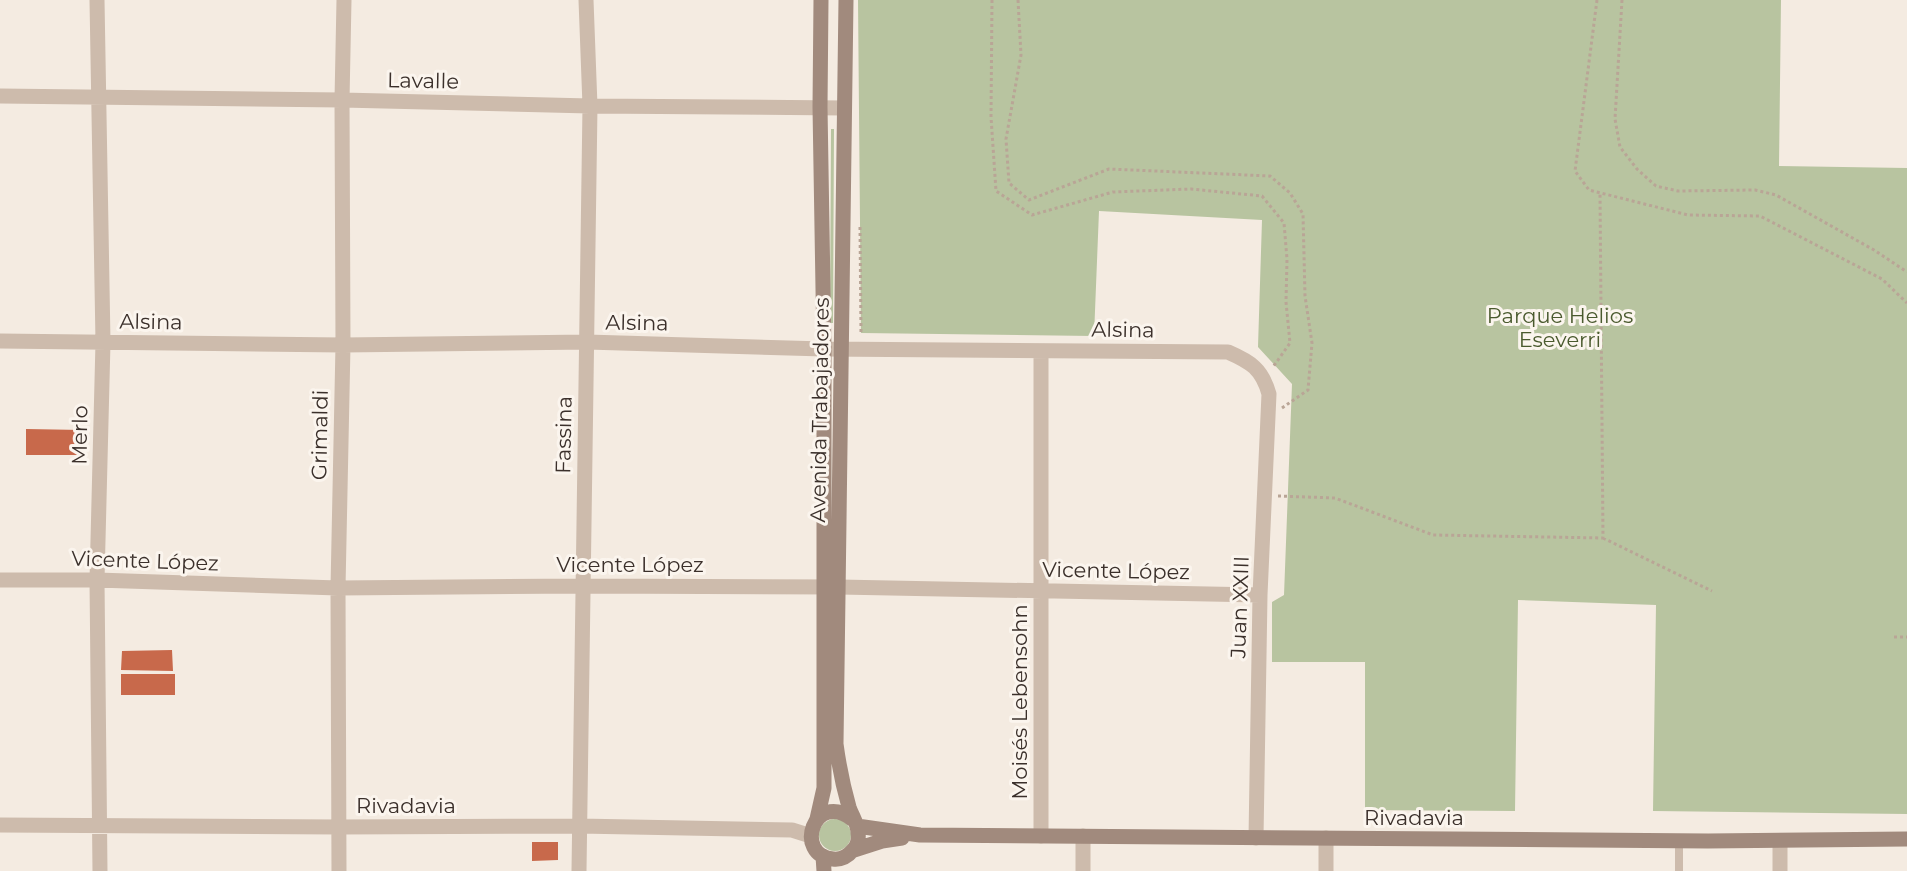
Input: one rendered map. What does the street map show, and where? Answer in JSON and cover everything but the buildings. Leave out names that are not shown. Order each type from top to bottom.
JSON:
[{"type":"main road","name":"Avenida Trabajadores","points":[[817,819],[824,788],[821,0]]},
{"type":"main road","name":"Avenida Trabajadores","points":[[846,0],[837,744],[841,778],[855,823]]},
{"type":"main road","points":[[831,812],[839,812],[855,823],[859,834],[858,843],[848,859],[824,863],[812,844],[812,827],[817,819],[831,812]]},
{"type":"main road","name":"Rivadavia","points":[[855,823],[920,835]]},
{"type":"main road","name":"Rivadavia","points":[[848,859],[882,841],[920,835],[1678,841],[1907,839]]},
{"type":"street","name":"Merlo","points":[[97,0],[103,342],[98,580],[100,871]]},
{"type":"street","name":"Grimaldi","points":[[339,871],[338,588],[343,345],[344,0]]},
{"type":"street","name":"Fassina","points":[[579,871],[590,106],[586,0]]},
{"type":"street","name":"Lavalle","points":[[0,96],[844,108]]},
{"type":"street","name":"Alsina","points":[[0,341],[343,345],[587,342],[824,349],[1228,352],[1249,362],[1264,378]]},
{"type":"street","name":"Moisés Lebensohn","points":[[1041,351],[1041,836]]},
{"type":"street","name":"Juan XXIII","points":[[1256,838],[1260,595],[1269,394],[1264,378]]},
{"type":"street","name":"Vicente López","points":[[0,580],[98,580],[338,588],[839,587],[1260,595]]},
{"type":"street","name":"Rivadavia","points":[[0,825],[579,826],[792,830],[811,836]]},
{"type":"street","points":[[1083,836],[1083,871]]},
{"type":"street","points":[[1326,838],[1326,871]]},
{"type":"street","points":[[1780,841],[1780,871]]},
{"type":"lane","points":[[1678,841],[1679,871]]},
{"type":"path","points":[[992,0],[991,117],[996,191],[1032,214],[1113,192],[1191,189],[1262,196],[1284,224],[1287,259],[1286,302],[1290,343],[1264,378]]},
{"type":"path","points":[[1018,0],[1021,55],[1006,139],[1009,183],[1029,200],[1108,169],[1270,176],[1290,194],[1303,214],[1305,296],[1312,343],[1308,390],[1268,418]]},
{"type":"path","points":[[1597,0],[1575,171],[1589,190],[1688,215],[1760,216],[1882,279],[1907,303]]},
{"type":"path","points":[[1622,0],[1615,118],[1620,147],[1637,169],[1656,186],[1678,191],[1755,190],[1776,195],[1874,250],[1907,272]]},
{"type":"path","points":[[1600,193],[1603,538]]},
{"type":"path","points":[[860,226],[861,333],[872,333]]},
{"type":"path","points":[[1264,496],[1335,498],[1433,535],[1603,538],[1712,591]]},
{"type":"path","points":[[1894,637],[1907,637]]},
{"type":"green space","name":"Parque Helios Eseverri","points":[[858,0],[1781,0],[1779,166],[1907,168],[1907,814],[1653,811],[1656,605],[1518,600],[1515,811],[1365,810],[1365,662],[1272,662],[1272,602],[1284,595],[1292,384],[1258,347],[1262,220],[1099,211],[1094,336],[861,333]]},
{"type":"green space","points":[[831,129],[834,129],[833,323],[830,323]]},
{"type":"green space","points":[[835,819],[846,824],[851,835],[846,846],[835,851],[824,846],[819,835],[824,824]]}]
